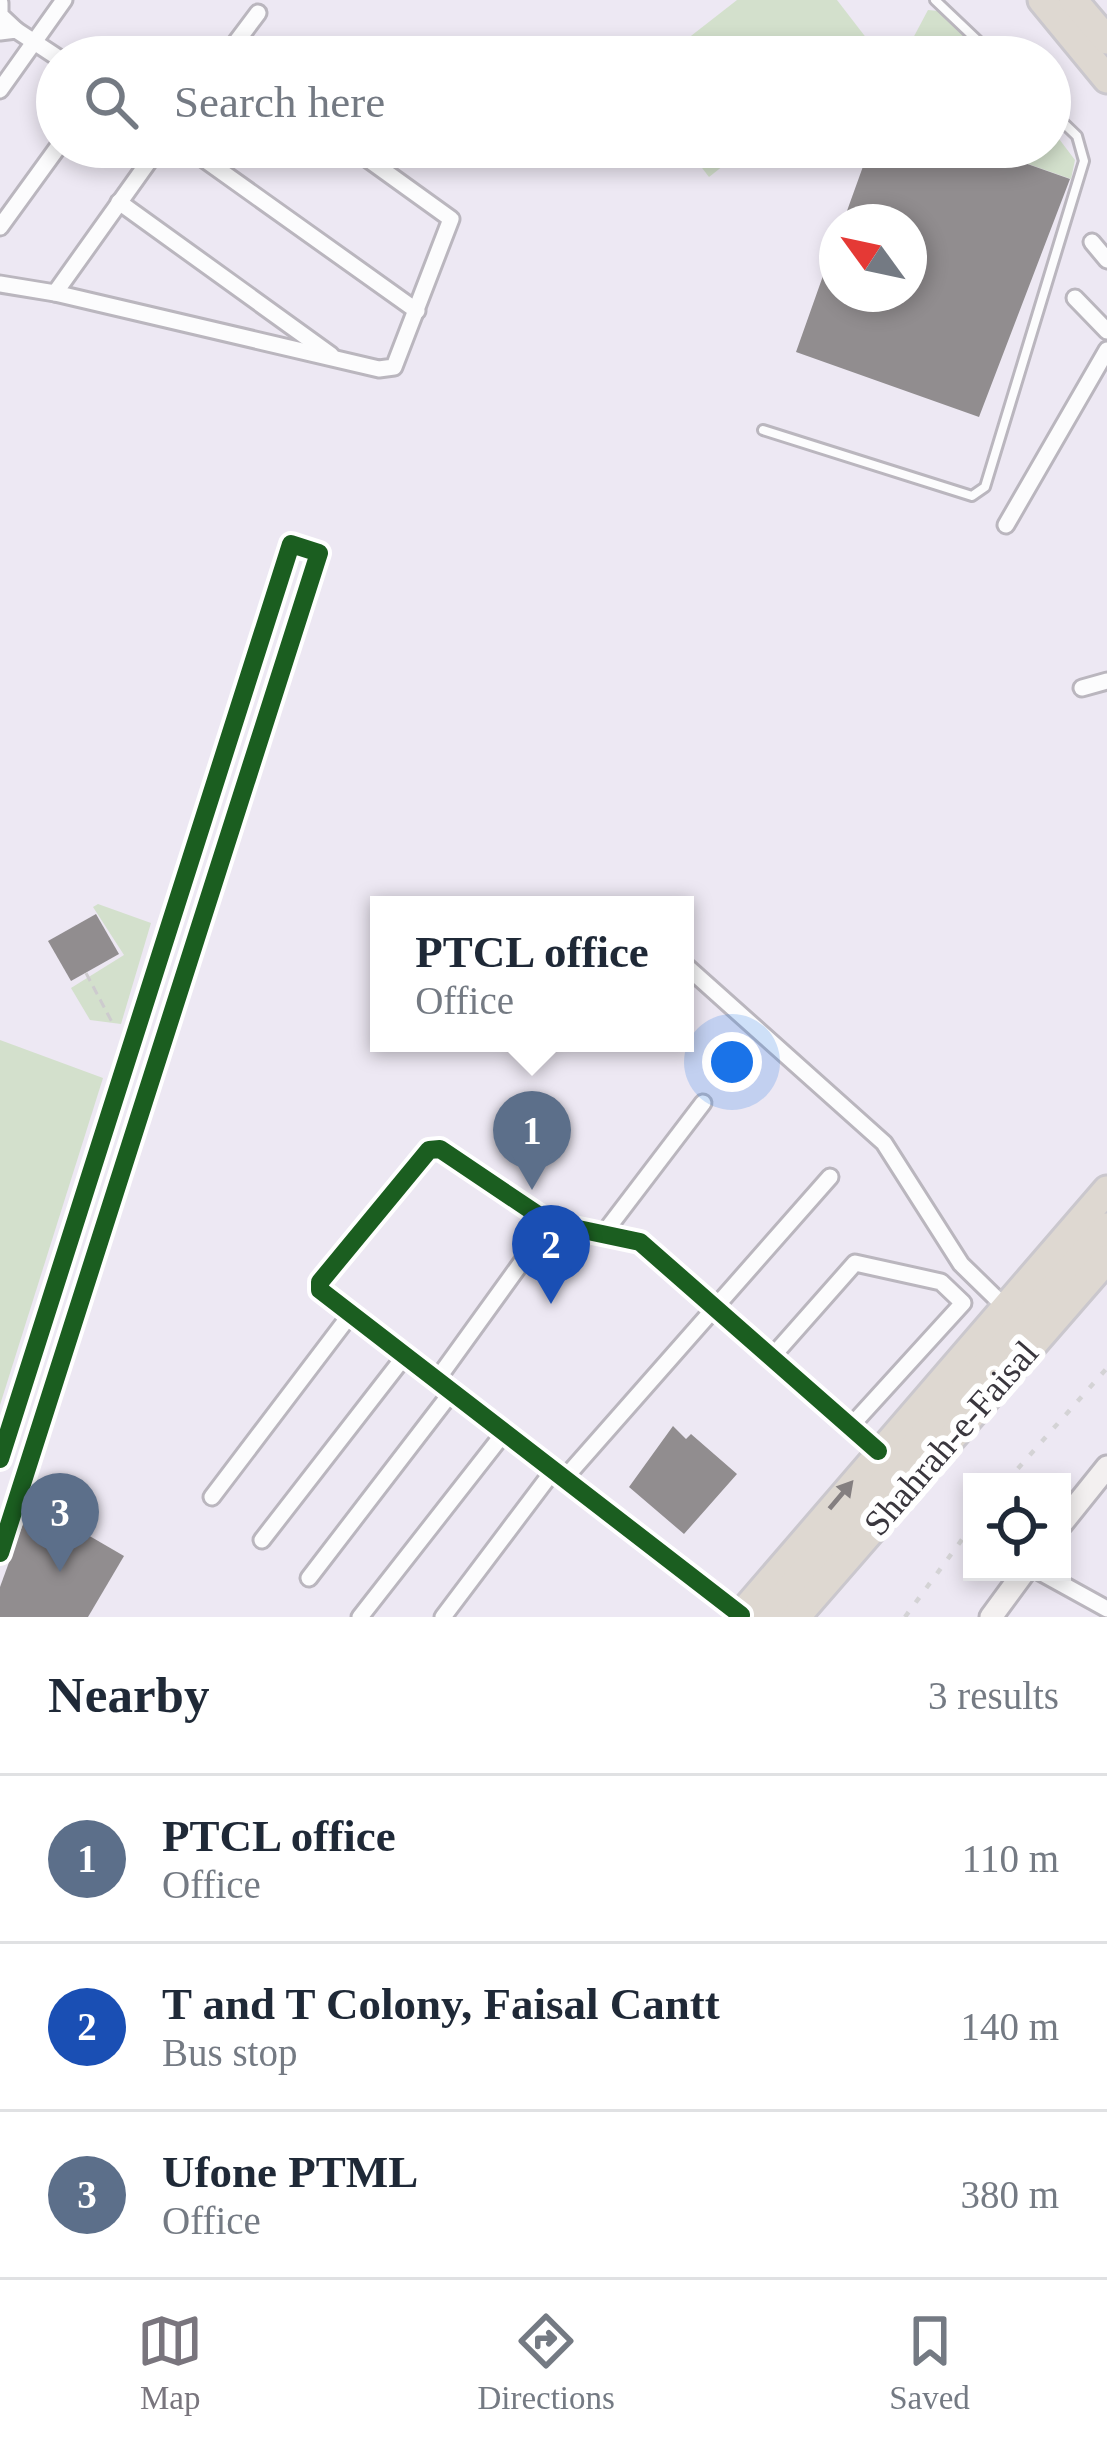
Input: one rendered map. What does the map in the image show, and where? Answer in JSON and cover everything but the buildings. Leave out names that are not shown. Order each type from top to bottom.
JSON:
[{"type":"highway","points":[[1042,0],[1107,79]]},
{"type":"highway","points":[[1073,0],[1107,40]]},
{"type":"highway","points":[[748,1616],[878,1450],[1107,1190]]},
{"type":"highway","name":"Shahrah-e-Faisal","points":[[748,1616],[1107,1226]]},
{"type":"highway","name":"Shahrah-e-Faisal","points":[[796,1617],[1107,1259]]},
{"type":"street","points":[[38,36],[64,0]]},
{"type":"street","points":[[0,3],[8,31],[34,41]]},
{"type":"street","points":[[241,36],[258,13]]},
{"type":"street","points":[[0,90],[36,38]]},
{"type":"street","points":[[0,227],[43,168]]},
{"type":"street","points":[[55,293],[144,168]]},
{"type":"street","points":[[216,168],[417,311]]},
{"type":"street","points":[[0,284],[379,369],[394,367],[451,219],[380,168]]},
{"type":"street","points":[[119,202],[337,359]]},
{"type":"street","points":[[1091,242],[1107,260]]},
{"type":"street","points":[[1075,298],[1107,331]]},
{"type":"street","points":[[1006,525],[1107,350]]},
{"type":"street","points":[[0,1459],[291,544],[320,554],[0,1553]]},
{"type":"street","points":[[1082,688],[1107,681]]},
{"type":"street","points":[[221,764],[248,773]]},
{"type":"street","points":[[694,973],[884,1142],[961,1264],[1005,1307]]},
{"type":"street","points":[[604,1233],[703,1103]]},
{"type":"street","points":[[748,1616],[350,1315],[320,1290],[320,1282],[429,1150],[440,1149],[550,1223],[640,1242],[878,1450]]},
{"type":"street","points":[[443,1617],[558,1475],[830,1177]]},
{"type":"street","points":[[436,1381],[550,1223]]},
{"type":"street","points":[[71,1236],[99,1245]]},
{"type":"street","points":[[771,1358],[855,1263],[941,1282],[963,1303],[850,1427]]},
{"type":"street","points":[[212,1497],[350,1315]]},
{"type":"street","points":[[262,1540],[404,1357]]},
{"type":"street","points":[[309,1578],[452,1393]]},
{"type":"street","points":[[360,1617],[504,1433]]},
{"type":"street","points":[[1071,1511],[1107,1467]]},
{"type":"street","points":[[991,1617],[1017,1581]]},
{"type":"street","points":[[1056,1581],[1107,1609]]},
{"type":"lane","points":[[935,0],[972,36]]},
{"type":"lane","points":[[763,430],[972,496],[985,487],[1084,161],[1071,130]]},
{"type":"path","points":[[86,973],[113,1024]]},
{"type":"green space","points":[[737,0],[837,0],[865,36],[691,36]]},
{"type":"green space","points":[[928,10],[949,12],[970,36],[914,36]]},
{"type":"green space","points":[[1071,155],[1075,160],[1071,179],[1039,168],[1071,168]]},
{"type":"green space","points":[[98,904],[151,923],[121,1024],[90,1020],[71,988],[124,955],[93,907]]},
{"type":"green space","points":[[0,1040],[103,1078],[0,1405]]},
{"type":"railway","points":[[1014,1473],[1107,1368]]},
{"type":"railway","points":[[905,1617],[963,1538]]},
{"type":"cycle path","points":[[0,1459],[291,544],[319,553],[0,1553]]},
{"type":"cycle path","points":[[741,1615],[320,1290],[320,1282],[429,1150],[440,1149],[550,1223],[640,1242],[878,1451]]},
{"type":"place","name":"PTCL office","points":[[532,1190]]},
{"type":"place","name":"T and T Colony, Faisal Cantt","points":[[551,1304]]},
{"type":"place","name":"Ufone PTML","points":[[60,1572]]}]
